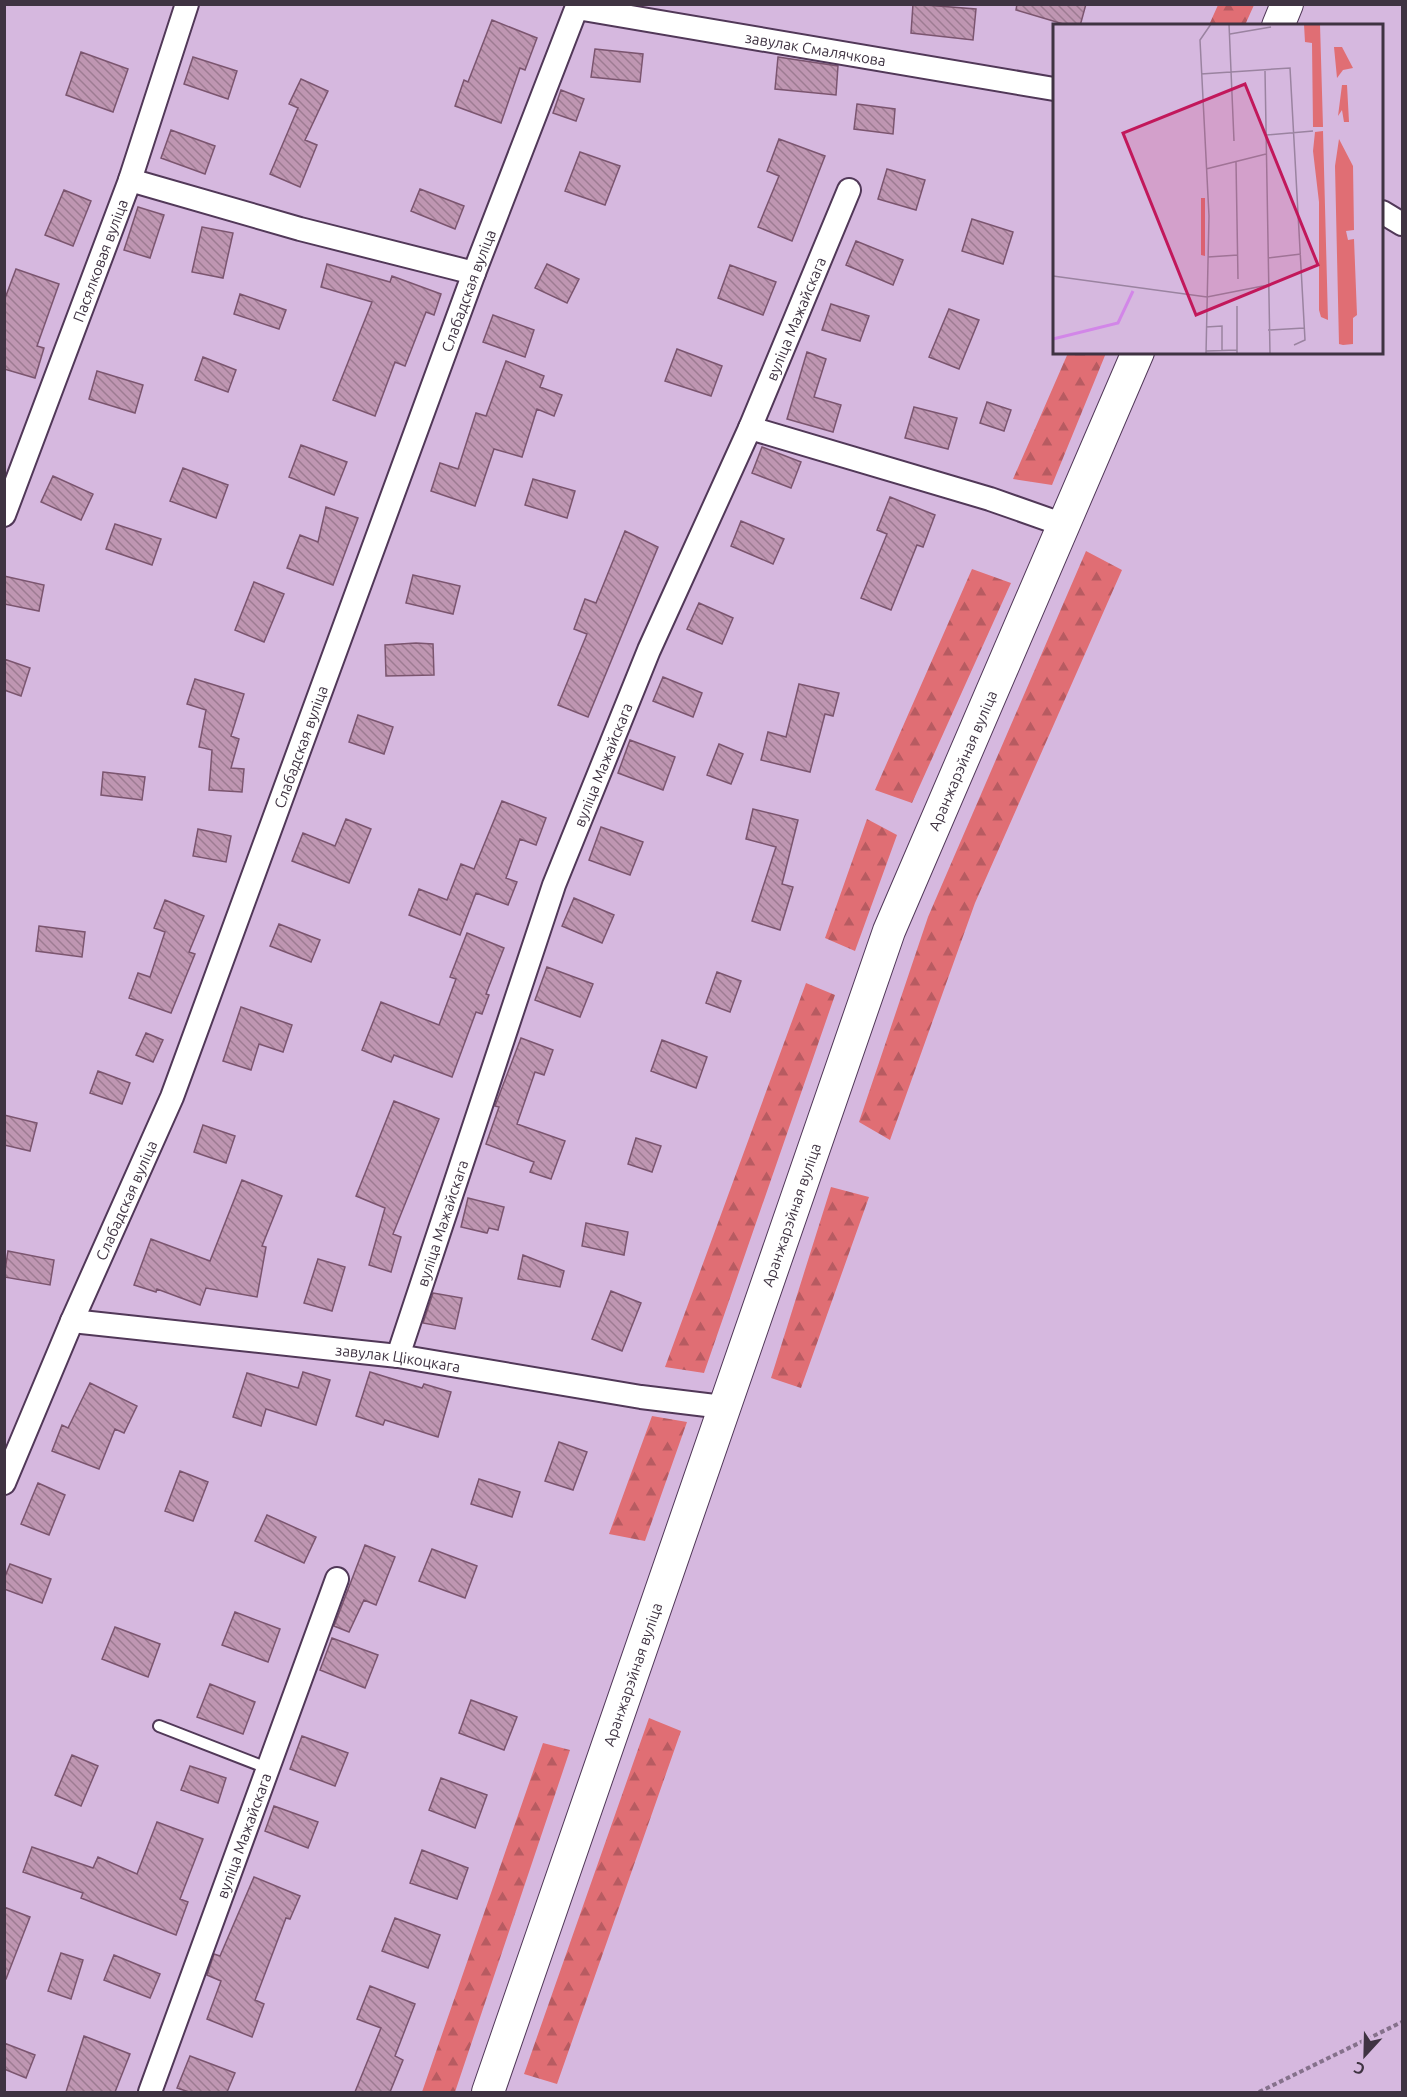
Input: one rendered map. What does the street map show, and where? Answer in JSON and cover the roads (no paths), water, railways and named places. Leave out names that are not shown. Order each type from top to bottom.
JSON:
[{"type":"main road","points":[[1279,24],[1287,4]]},
{"type":"main road","name":"Аранжарэйная вуліца","points":[[488,2092],[889,931],[1137,354]]},
{"type":"street","name":"Пасялковая вуліца","points":[[4,515],[130,180],[187,4]]},
{"type":"street","name":"завулак Смалячкова","points":[[577,6],[1053,88]]},
{"type":"street","name":"Слабадская вуліца","points":[[4,1483],[72,1321],[172,1097],[474,273],[577,6]]},
{"type":"street","points":[[130,180],[300,229],[474,273]]},
{"type":"street","name":"вуліца Мажайскага","points":[[398,1356],[554,885],[649,650],[750,428],[849,190]]},
{"type":"street","points":[[1383,213],[1402,224]]},
{"type":"street","points":[[750,428],[990,499],[1064,525]]},
{"type":"street","name":"завулак Цікоцкага","points":[[72,1321],[398,1356],[641,1397],[723,1407]]},
{"type":"street","name":"вуліца Мажайскага","points":[[150,2092],[337,1579]]},
{"type":"lane","points":[[159,1726],[267,1768]]}]
